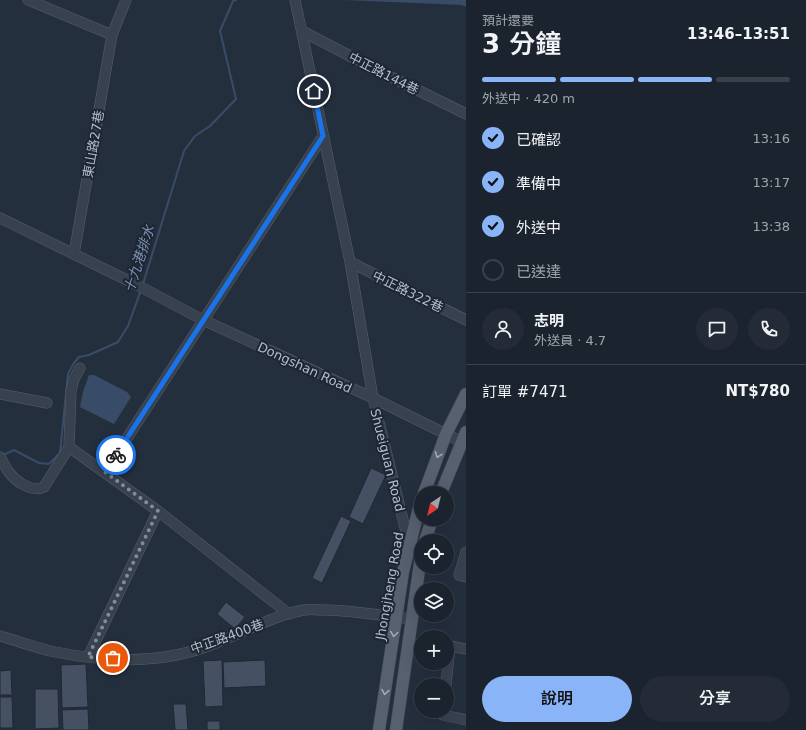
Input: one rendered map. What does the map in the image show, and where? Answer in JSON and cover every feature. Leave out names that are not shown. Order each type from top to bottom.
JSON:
[{"type":"main road","points":[[427,486],[446,434],[466,394]]},
{"type":"main road","points":[[444,486],[464,437]]},
{"type":"main road","name":"Jhongjheng Road","points":[[379,730],[403,572],[414,526]]},
{"type":"main road","name":"Jhongjheng Road","points":[[396,730],[418,574]]},
{"type":"street","points":[[28,0],[112,35]]},
{"type":"street","name":"東山路27巷","points":[[74,254],[112,35],[126,0]]},
{"type":"street","points":[[105,472],[323,136],[296,4]]},
{"type":"street","name":"中正路144巷","points":[[302,31],[466,114]]},
{"type":"street","name":"Shueiguan Road","points":[[323,136],[350,262],[373,398],[409,544]]},
{"type":"street","points":[[0,218],[74,254]]},
{"type":"street","name":"Dongshan Road","points":[[74,254],[149,291],[203,320],[373,398],[446,434],[464,437]]},
{"type":"street","name":"中正路322巷","points":[[350,262],[466,320]]},
{"type":"street","points":[[1,459],[8,472],[16,480],[29,487],[39,490],[44,488],[69,447],[71,391],[74,379],[80,368]]},
{"type":"street","points":[[0,394],[47,403]]},
{"type":"street","name":"中正路400巷","points":[[69,447],[158,511],[289,614]]},
{"type":"street","points":[[88,657],[158,511]]},
{"type":"street","points":[[466,552],[459,575],[466,577]]},
{"type":"street","name":"中正路400巷","points":[[0,636],[55,652],[88,657],[137,660],[171,656],[207,646],[250,628],[305,610],[332,610],[412,619]]},
{"type":"street","points":[[447,678],[450,646],[466,649]]},
{"type":"street","points":[[454,717],[466,720]]},
{"type":"water","points":[[345,0],[466,0],[466,7],[462,5]]},
{"type":"water","points":[[89,375],[94,375],[127,392],[131,397],[114,424],[80,407]]},
{"type":"building","points":[[371,468],[386,475],[363,524],[349,517]]},
{"type":"building","points":[[341,516],[351,521],[322,583],[312,578]]},
{"type":"building","points":[[226,602],[245,617],[235,629],[217,614]]},
{"type":"building","points":[[222,660],[223,706],[205,707],[203,661]]},
{"type":"building","points":[[265,660],[266,686],[224,688],[223,662]]},
{"type":"building","points":[[86,664],[88,707],[62,708],[61,665]]},
{"type":"building","points":[[11,670],[12,695],[0,695],[0,671]]},
{"type":"building","points":[[35,689],[58,689],[59,728],[35,729]]},
{"type":"building","points":[[0,697],[12,697],[13,728],[0,728]]},
{"type":"building","points":[[173,704],[186,704],[188,730],[175,730]]},
{"type":"building","points":[[88,709],[89,730],[63,730],[62,710]]},
{"type":"building","points":[[207,721],[220,721],[220,730],[207,730]]},
{"type":"waterway","name":"十九港排水","points":[[143,284],[184,151],[195,136],[210,126],[236,99],[220,31],[233,1],[236,0]]},
{"type":"waterway","name":"十九港排水","points":[[3,455],[14,450],[39,463],[49,464],[60,453],[68,374],[79,357],[89,355],[118,342],[128,326],[141,290]]},
{"type":"way so far","points":[[113,658],[88,657],[158,511],[105,472],[116,455]]},
{"type":"route","points":[[116,455],[323,136],[314,91]]}]
